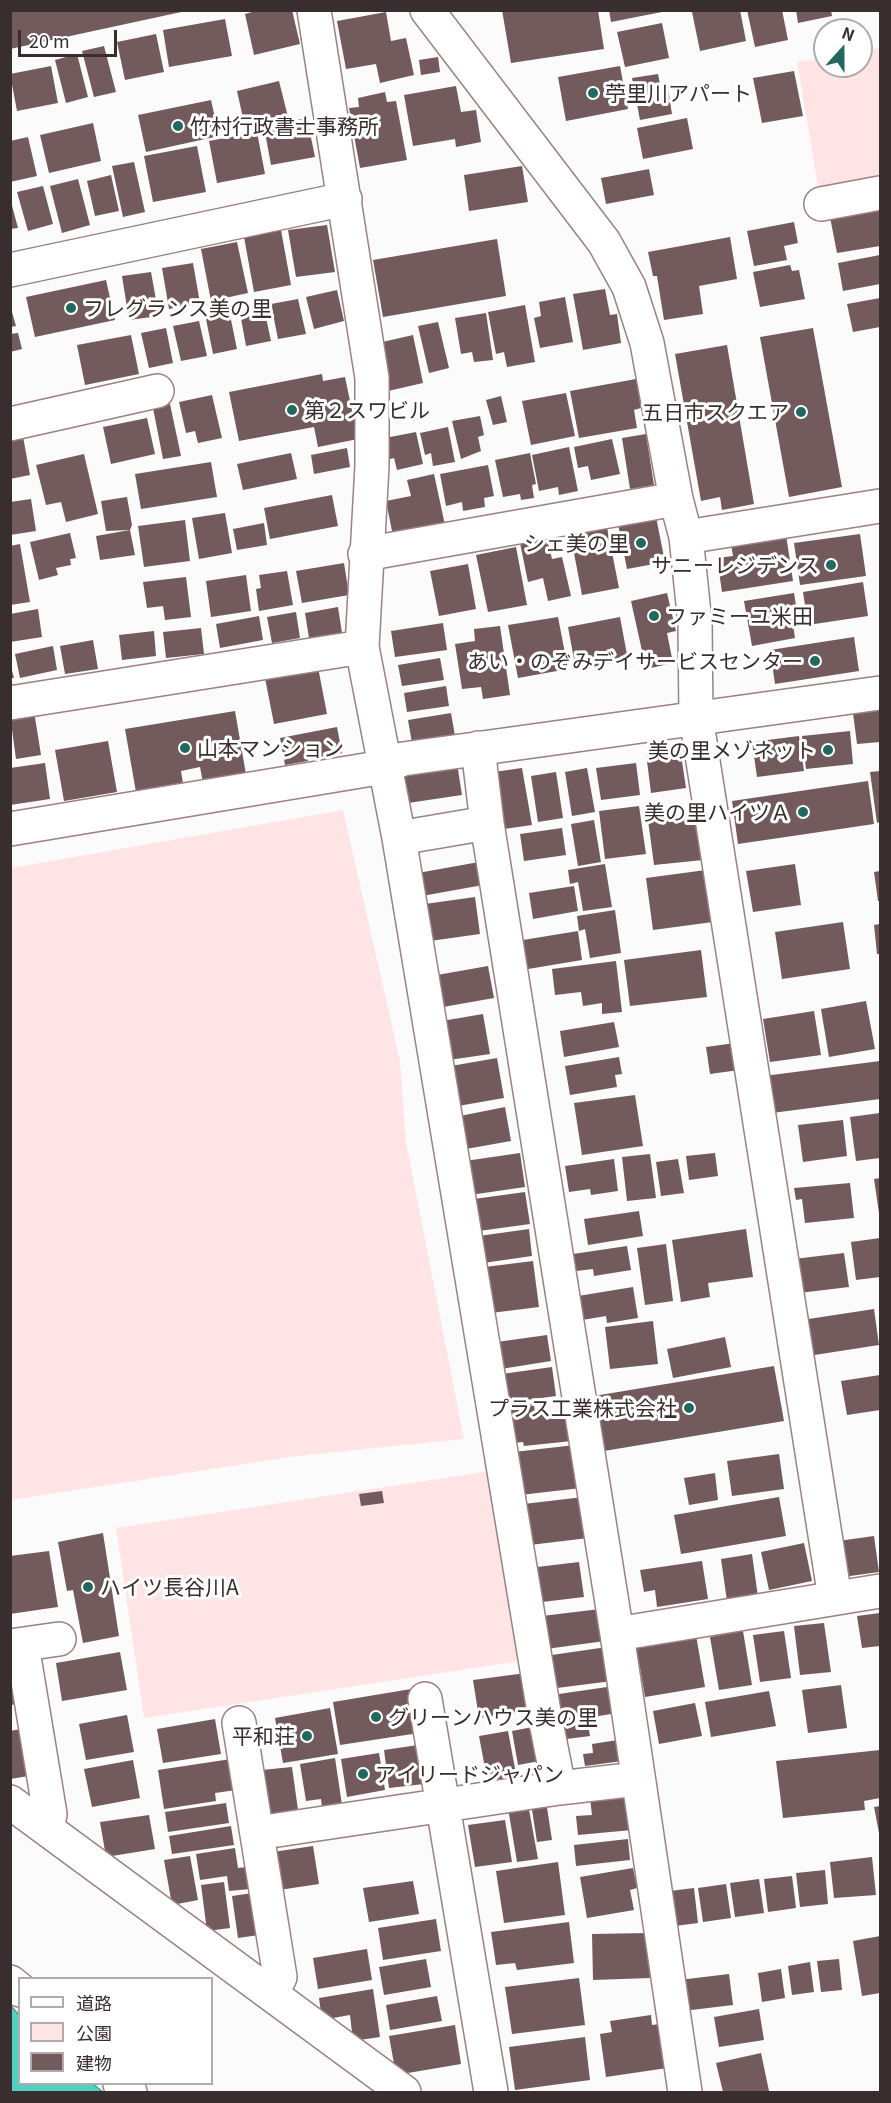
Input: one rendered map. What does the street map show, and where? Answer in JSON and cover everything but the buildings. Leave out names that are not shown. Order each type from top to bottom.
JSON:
[{"type":"street","points":[[314,10],[372,378],[372,466],[365,554],[362,647],[399,838],[544,1712],[559,1788]]},
{"type":"street","points":[[427,10],[604,242],[628,286],[647,343],[676,499],[686,537],[695,622],[696,717],[835,1598]]},
{"type":"street","points":[[821,204],[880,193]]},
{"type":"street","points":[[10,270],[345,199]]},
{"type":"street","points":[[10,424],[157,391]]},
{"type":"street","points":[[365,554],[676,499]]},
{"type":"street","points":[[686,537],[879,513]]},
{"type":"street","points":[[10,703],[362,647]]},
{"type":"street","points":[[10,829],[384,767],[403,759],[880,693]]},
{"type":"street","points":[[478,748],[487,823],[617,1634],[685,2092]]},
{"type":"street","points":[[399,838],[487,823]]},
{"type":"street","points":[[617,1634],[880,1591]]},
{"type":"street","points":[[47,1829],[50,1814],[16,1646],[59,1639]]},
{"type":"street","points":[[425,1699],[491,2092]]},
{"type":"street","points":[[239,1724],[280,1977],[272,1993]]},
{"type":"street","points":[[256,1833],[559,1788],[637,1779]]},
{"type":"street","points":[[10,1802],[404,2092]]},
{"type":"green space","points":[[880,48],[880,176],[818,187],[797,62],[813,60],[813,78],[873,78],[873,49]]},
{"type":"green space","points":[[343,810],[400,1061],[406,1142],[464,1439],[297,1456],[11,1500],[11,868]]},
{"type":"green space","points":[[490,1471],[521,1661],[144,1718],[116,1528]]},
{"type":"shaded area","points":[[11,2006],[18,2014],[18,2085],[94,2085],[103,2092],[11,2092]]},
{"type":"place","name":"苧里川アパート","points":[[593,93]]},
{"type":"place","name":"竹村行政書士事務所","points":[[178,126]]},
{"type":"place","name":"フレグランス美の里","points":[[71,308]]},
{"type":"place","name":"第２スワビル","points":[[292,410]]},
{"type":"place","name":"五日市スクエア","points":[[801,412]]},
{"type":"place","name":"シェ美の里","points":[[641,543]]},
{"type":"place","name":"サニーレジデンス","points":[[831,565]]},
{"type":"place","name":"ファミーユ米田","points":[[654,616]]},
{"type":"place","name":"あい・のぞみデイサービスセンター","points":[[815,661]]},
{"type":"place","name":"山本マンション","points":[[185,748]]},
{"type":"place","name":"美の里メゾネット","points":[[828,750]]},
{"type":"place","name":"美の里ハイツＡ","points":[[803,812]]},
{"type":"place","name":"プラス工業株式会社","points":[[689,1408]]},
{"type":"place","name":"ハイツ長谷川A","points":[[88,1587]]},
{"type":"place","name":"グリーンハウス美の里","points":[[376,1717]]},
{"type":"place","name":"平和荘","points":[[307,1736]]},
{"type":"place","name":"アイリードジャパン","points":[[363,1774]]}]
